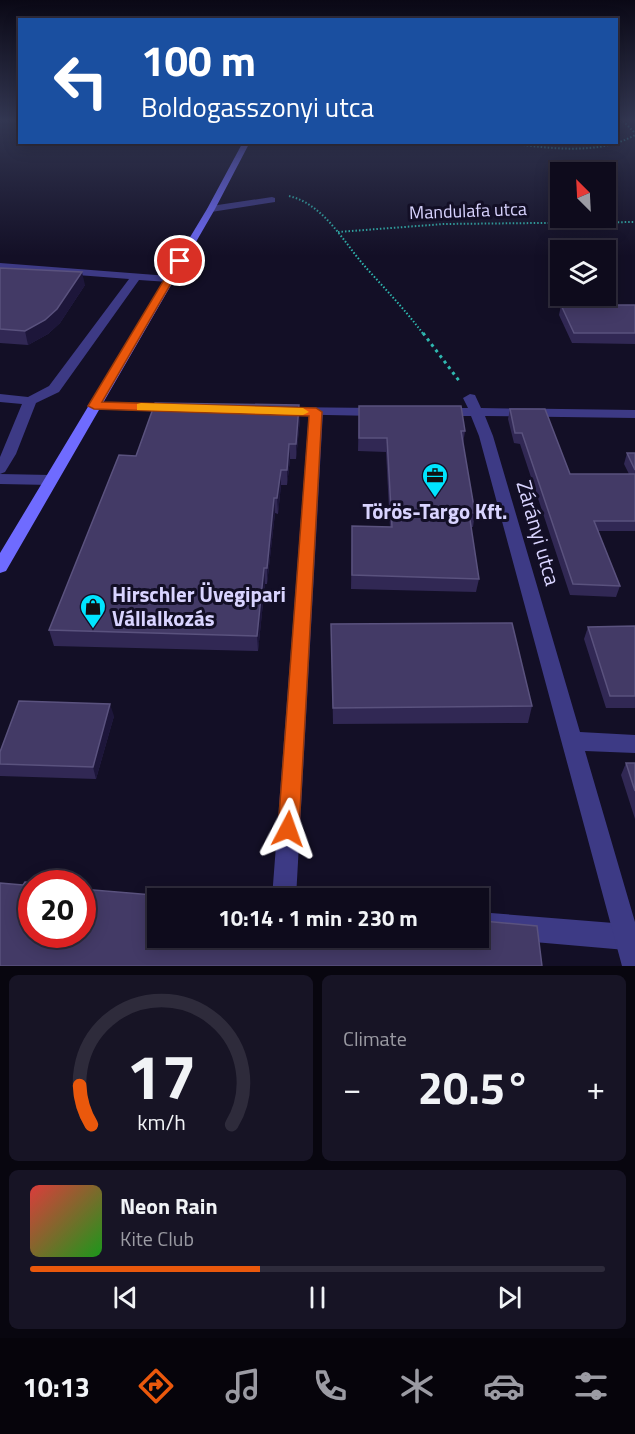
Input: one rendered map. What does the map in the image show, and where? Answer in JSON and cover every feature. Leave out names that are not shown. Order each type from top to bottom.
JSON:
[{"type":"main road","points":[[0,567],[234,166]]},
{"type":"street","points":[[211,209],[272,200]]},
{"type":"street","points":[[0,266],[169,279]]},
{"type":"street","points":[[0,398],[30,401],[54,389],[136,277]]},
{"type":"street","points":[[0,469],[9,454],[30,401]]},
{"type":"street","points":[[431,412],[474,404],[635,414]]},
{"type":"street","name":"Zárányi utca","points":[[474,404],[635,966]]},
{"type":"street","points":[[94,406],[187,408]]},
{"type":"street","points":[[269,411],[397,412]]},
{"type":"street","points":[[285,888],[316,412]]},
{"type":"street","points":[[0,479],[51,480]]},
{"type":"street","points":[[571,741],[635,744]]},
{"type":"street","points":[[489,925],[626,937]]},
{"type":"path","points":[[272,200],[288,196],[301,198],[321,213],[425,335],[474,404]]},
{"type":"path","name":"Mandulafa utca","points":[[338,231],[444,224],[635,222]]},
{"type":"building","points":[[0,268],[82,272],[57,309],[45,320],[25,331],[0,329]]},
{"type":"building","points":[[635,305],[635,333],[574,333],[561,306]]},
{"type":"building","points":[[155,403],[299,405],[296,444],[289,444],[287,470],[281,470],[277,498],[274,498],[257,636],[49,630],[119,455],[136,456]]},
{"type":"building","points":[[359,406],[461,406],[465,431],[461,431],[475,513],[469,513],[479,579],[352,575],[352,526],[392,527],[387,438],[359,438]]},
{"type":"building","points":[[510,409],[545,409],[570,474],[635,474],[635,521],[594,521],[620,586],[573,584],[522,433],[515,433]]},
{"type":"building","points":[[627,453],[635,453],[635,470]]},
{"type":"building","points":[[512,623],[532,706],[333,708],[331,624]]},
{"type":"building","points":[[635,626],[635,696],[610,696],[588,627]]},
{"type":"building","points":[[19,701],[110,704],[93,767],[0,764],[0,752]]},
{"type":"building","points":[[626,763],[635,763],[635,791]]},
{"type":"building","points":[[0,883],[18,885],[18,948],[96,948],[96,890],[147,894],[147,948],[489,948],[489,922],[537,926],[542,966],[0,966]]},
{"type":"slow traffic","points":[[141,407],[303,412]]},
{"type":"place","name":"Törös-Targo Kft.","points":[[435,499]]},
{"type":"place","name":"Hirschler Üvegipari Vállalkozás","points":[[93,630]]},
{"type":"route","points":[[180,261],[94,406],[316,412],[288,829]]}]
